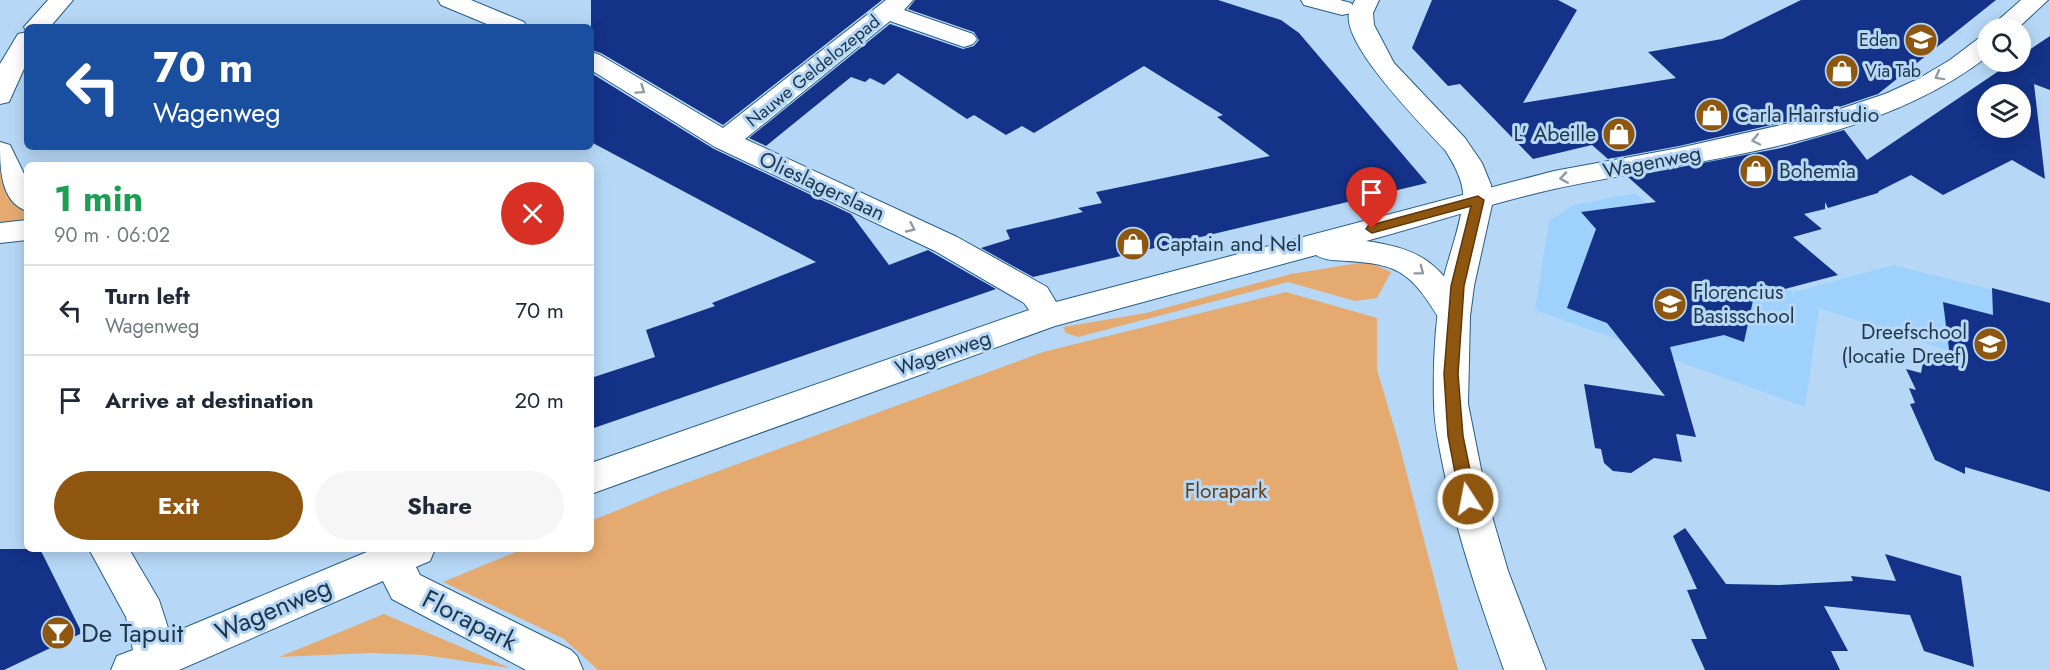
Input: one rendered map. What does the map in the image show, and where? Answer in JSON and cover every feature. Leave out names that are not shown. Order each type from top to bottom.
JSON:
[{"type":"street","points":[[39,24],[61,0]]},
{"type":"street","points":[[450,0],[508,24]]},
{"type":"street","points":[[1313,0],[1354,5],[1342,24],[1352,45],[1383,66],[1455,144],[1468,164],[1476,184],[1478,200],[1458,286],[1454,316],[1451,374],[1455,436],[1468,499],[1488,571],[1525,670]]},
{"type":"street","points":[[2015,18],[2036,0]]},
{"type":"street","points":[[894,6],[964,39]]},
{"type":"street","name":"Nauwe Geldelozepad","points":[[725,141],[894,6]]},
{"type":"street","points":[[2,82],[24,44]]},
{"type":"street","name":"Wagenweg","points":[[594,478],[1048,316],[1554,180],[1622,169],[1816,128],[1905,95],[1977,53]]},
{"type":"street","name":"Olieslagerslaan","points":[[594,61],[725,141],[946,244],[1036,295],[1048,316]]},
{"type":"street","points":[[0,151],[9,176],[24,197]]},
{"type":"street","points":[[0,233],[24,230]]},
{"type":"street","name":"Wagenweg","points":[[1303,248],[1365,251],[1404,261],[1426,275],[1454,316]]},
{"type":"street","points":[[110,552],[145,613],[144,664]]},
{"type":"street","name":"Wagenweg","points":[[144,664],[404,554]]},
{"type":"street","name":"Florapark","points":[[404,554],[406,587],[556,664],[562,670]]},
{"type":"shaded area","name":"Florencius Basisschool","points":[[1635,193],[1721,267],[1793,292],[1792,300],[1794,292],[1893,265],[2050,304],[2050,384],[1816,307],[1819,309],[1805,407],[1535,310],[1549,221],[1574,205]]},
{"type":"green space","points":[[0,151],[9,176],[24,197],[24,230],[0,233]]},
{"type":"green space","points":[[1359,263],[1374,264],[1391,272],[1377,298],[1355,301],[1288,282],[1078,337],[1066,333],[1063,327],[1146,313],[1291,274]]},
{"type":"green space","name":"Florapark","points":[[1286,292],[1377,318],[1377,370],[1398,440],[1458,670],[598,670],[564,639],[443,582],[516,552],[594,552],[594,520],[664,491],[1043,352]]},
{"type":"green space","points":[[384,614],[510,668],[424,655],[370,653],[279,657]]},
{"type":"building","points":[[591,0],[882,0],[723,125],[594,51],[594,24],[591,24]]},
{"type":"building","points":[[915,0],[1218,0],[1281,20],[1299,33],[1427,183],[1033,277],[981,248],[1010,239],[1006,230],[1083,212],[1078,208],[1102,203],[1096,192],[1270,156],[1217,117],[1223,115],[1144,66],[1034,133],[1022,126],[1006,135],[974,115],[967,119],[898,73],[884,85],[870,78],[865,82],[851,77],[766,146],[749,138],[890,24],[963,49],[974,46],[979,40],[974,32],[908,9]]},
{"type":"building","points":[[1432,0],[1558,0],[1577,10],[1523,103],[1676,78],[1648,52],[1722,39],[1801,0],[1996,0],[1878,94],[1815,115],[1679,146],[1608,159],[1592,145],[1533,159],[1460,84],[1448,86],[1412,48]]},
{"type":"building","points":[[2050,36],[2050,90],[2034,84],[2045,179],[2012,160],[1943,195],[1911,175],[1878,193],[1828,208],[1825,202],[1825,209],[1804,214],[1822,229],[1793,237],[1838,275],[1781,290],[1757,282],[1744,342],[1724,335],[1670,347],[1696,437],[1676,434],[1682,462],[1654,458],[1631,473],[1613,471],[1604,463],[1601,449],[1595,448],[1584,384],[1665,396],[1607,323],[1567,308],[1596,229],[1581,212],[1656,202],[1628,177],[1781,148],[1844,130],[1867,160],[1977,86],[1977,138],[2031,138],[2031,84],[1979,84],[1997,72],[2031,72],[2031,49]]},
{"type":"building","points":[[594,75],[714,149],[851,214],[889,265],[928,250],[996,289],[594,428],[594,377],[655,357],[646,330],[715,306],[712,303],[816,262],[594,144]]},
{"type":"building","points":[[1992,288],[2050,303],[2050,492],[1965,467],[1965,474],[1935,460],[1910,404],[1915,403],[1909,388],[1916,390],[1906,369],[1921,373],[1925,351],[1950,357],[1943,302],[1993,315]]},
{"type":"building","points":[[1685,528],[1726,584],[1779,585],[1853,581],[1851,576],[1896,581],[1885,554],[1961,576],[1974,667],[1924,651],[1910,615],[1824,606],[1848,651],[1831,651],[1840,670],[1705,670],[1691,639],[1707,639],[1687,590],[1697,589],[1673,536]]},
{"type":"building","points":[[0,549],[42,552],[82,633],[0,670]]},
{"type":"place","name":"Eden","points":[[1921,40]]},
{"type":"place","name":"Via Tab","points":[[1842,71]]},
{"type":"place","name":"Carla Hairstudio","points":[[1712,115]]},
{"type":"place","name":"L' Abeille","points":[[1619,134]]},
{"type":"place","name":"Bohemia","points":[[1756,171]]},
{"type":"place","name":"Captain and Nel","points":[[1133,244]]},
{"type":"place","name":"Florencius Basisschool","points":[[1670,304]]},
{"type":"place","name":"Dreefschool (locatie Dreef)","points":[[1990,344]]},
{"type":"place","name":"De Tapuit","points":[[58,633]]},
{"type":"route","points":[[1372,229],[1478,200],[1458,286],[1451,374],[1455,436],[1468,499]]}]
